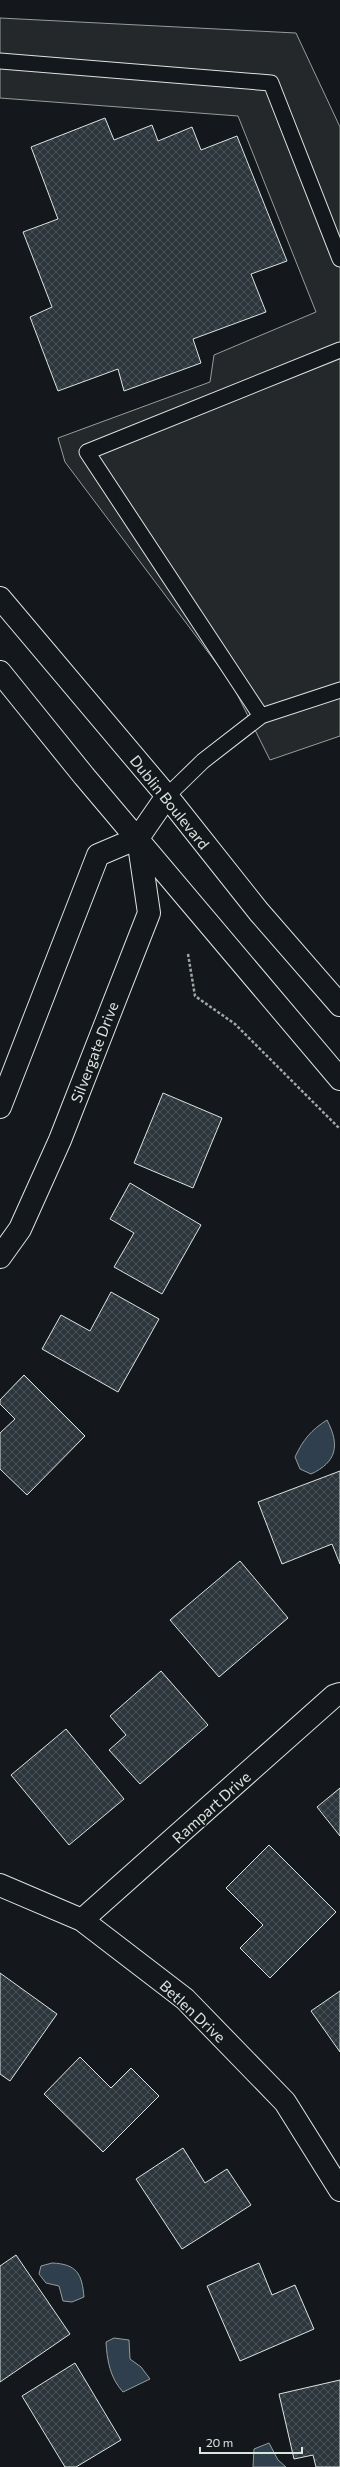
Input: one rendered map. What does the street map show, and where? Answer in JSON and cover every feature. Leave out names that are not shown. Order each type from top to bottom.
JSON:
[{"type":"street","name":"Dublin Boulevard","points":[[0,598],[168,796],[259,912],[340,1005]]},
{"type":"street","points":[[0,672],[84,776],[138,838],[340,1079]]},
{"type":"street","points":[[0,1107],[98,855],[138,838],[168,796]]},
{"type":"street","name":"Silvergate Drive","points":[[0,1257],[20,1229],[60,1140],[149,914],[138,838]]},
{"type":"street","name":"Rampart Drive","points":[[82,1920],[334,1696],[340,1694]]},
{"type":"street","name":"Betlen Drive","points":[[0,1885],[82,1920],[185,1999],[285,2102],[340,2190]]},
{"type":"lane","points":[[0,60],[272,83],[340,259]]},
{"type":"lane","points":[[261,716],[87,452],[340,350]]},
{"type":"lane","points":[[168,796],[203,760],[261,716],[340,690]]},
{"type":"path","points":[[188,954],[195,996],[236,1024],[340,1129]]},
{"type":"shaded area","points":[[0,18],[296,33],[340,127],[340,736],[270,760],[232,684],[65,462],[58,438],[210,382],[214,355],[316,312],[238,116],[0,98]]},
{"type":"water","points":[[327,1420],[334,1437],[334,1452],[326,1464],[311,1474],[300,1469],[295,1457],[301,1445],[308,1436]]},
{"type":"water","points":[[52,2263],[73,2268],[77,2272],[82,2282],[84,2297],[72,2302],[63,2301],[59,2286],[46,2283],[39,2274],[41,2266]]},
{"type":"water","points":[[114,2338],[129,2340],[130,2359],[141,2367],[150,2379],[123,2392],[112,2375],[107,2355],[106,2342]]},
{"type":"water","points":[[269,2443],[278,2460],[286,2467],[253,2467],[254,2449]]},
{"type":"building","points":[[105,118],[114,140],[152,125],[158,141],[192,127],[201,150],[237,136],[287,261],[251,274],[266,312],[193,339],[201,363],[124,391],[118,369],[58,391],[30,317],[52,307],[23,232],[58,219],[31,147]]},
{"type":"building","points":[[163,1093],[222,1118],[193,1188],[134,1163]]},
{"type":"building","points":[[130,1183],[201,1225],[162,1294],[114,1267],[134,1233],[110,1219]]},
{"type":"building","points":[[111,1292],[159,1319],[118,1392],[42,1349],[61,1315],[90,1331]]},
{"type":"building","points":[[24,1375],[85,1436],[27,1495],[0,1469],[0,1433],[15,1419],[0,1404],[0,1400]]},
{"type":"building","points":[[340,1471],[340,1564],[332,1544],[282,1564],[258,1502]]},
{"type":"building","points":[[240,1561],[288,1618],[219,1677],[170,1620]]},
{"type":"building","points":[[161,1671],[208,1725],[140,1784],[109,1750],[126,1735],[110,1716]]},
{"type":"building","points":[[66,1729],[124,1799],[69,1845],[11,1775]]},
{"type":"building","points":[[340,1788],[340,1836],[317,1807]]},
{"type":"building","points":[[269,1845],[336,1912],[270,1978],[240,1948],[263,1925],[226,1888]]},
{"type":"building","points":[[0,1973],[57,2014],[10,2081],[0,2074]]},
{"type":"building","points":[[340,1991],[340,2052],[311,2011]]},
{"type":"building","points":[[80,2057],[111,2088],[131,2068],[159,2096],[103,2152],[44,2094]]},
{"type":"building","points":[[183,2148],[205,2183],[227,2169],[251,2205],[182,2249],[136,2179]]},
{"type":"building","points":[[16,2255],[70,2334],[0,2382],[0,2266]]},
{"type":"building","points":[[259,2263],[272,2295],[295,2285],[314,2329],[240,2361],[207,2286]]},
{"type":"building","points":[[75,2363],[121,2440],[76,2467],[65,2467],[22,2396]]},
{"type":"building","points":[[340,2380],[340,2467],[316,2467],[313,2455],[294,2459],[279,2394]]}]
